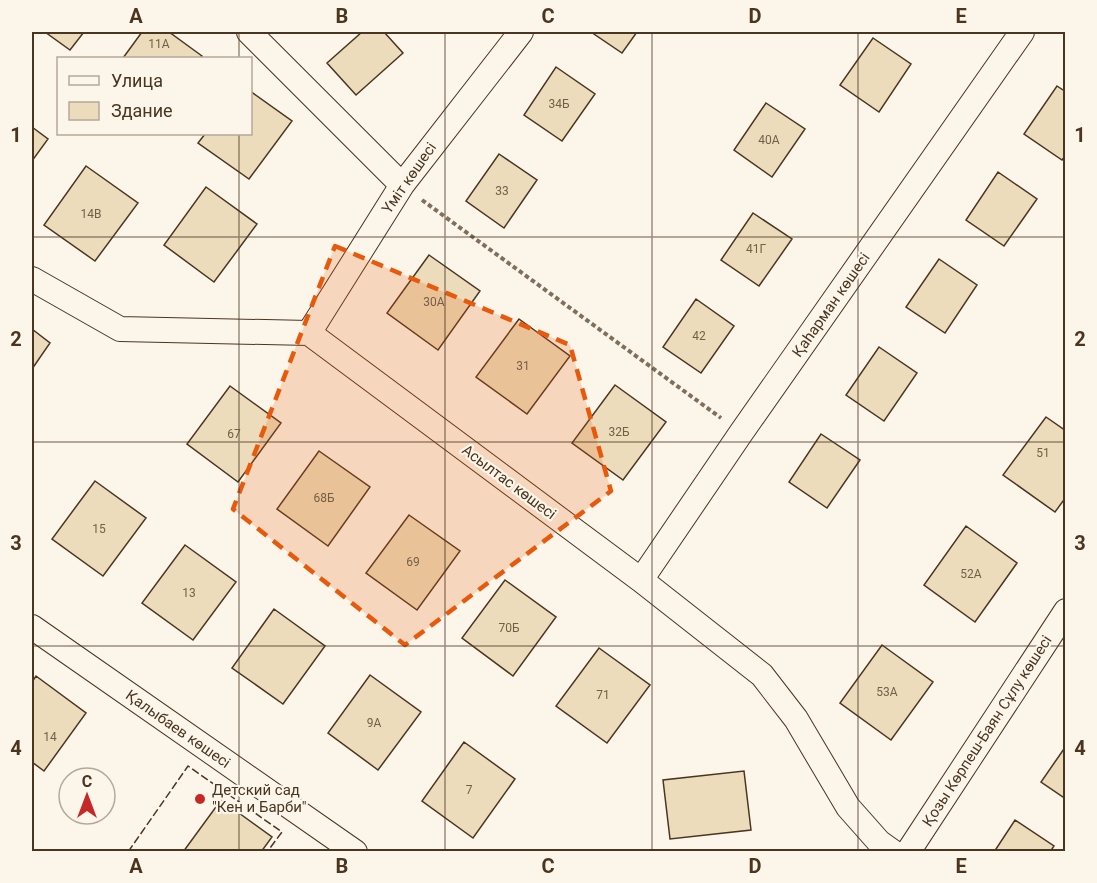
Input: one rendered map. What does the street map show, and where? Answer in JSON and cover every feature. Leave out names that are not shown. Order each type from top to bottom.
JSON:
[{"type":"street","points":[[249,32],[402,185]]},
{"type":"street","name":"Үміт көшесі","points":[[309,333],[402,185],[521,32]]},
{"type":"street","name":"Қаһарман көшесі","points":[[642,580],[741,433],[1022,32]]},
{"type":"street","points":[[32,279],[120,329],[309,333]]},
{"type":"street","name":"Асылтас көшесі","points":[[309,333],[642,580],[762,675],[796,719],[848,807],[879,842],[893,852]]},
{"type":"street","name":"Қозы Көрпеш-Баян Сұлу көшесі","points":[[908,852],[1065,611]]},
{"type":"street","name":"Қалыбаев көшесі","points":[[32,627],[355,852]]},
{"type":"path","points":[[402,185],[741,433]]},
{"type":"highlighted area","points":[[335,246],[570,345],[611,491],[405,645],[233,509]]},
{"type":"building","points":[[45,32],[84,32],[70,50]]},
{"type":"building","points":[[142,32],[169,32],[202,56],[201,57],[124,57]]},
{"type":"building","points":[[362,32],[384,32],[403,53],[356,95],[327,63]]},
{"type":"building","points":[[591,32],[637,32],[622,53]]},
{"type":"building","points":[[873,38],[911,64],[879,112],[840,85]]},
{"type":"building","points":[[556,67],[595,94],[562,141],[524,115]]},
{"type":"building","points":[[1057,86],[1066,92],[1066,155],[1062,160],[1024,134]]},
{"type":"building","points":[[252,92],[292,121],[249,179],[198,143],[204,135],[252,135]]},
{"type":"building","points":[[766,103],[805,129],[772,177],[734,150]]},
{"type":"building","points":[[32,127],[48,139],[32,161]]},
{"type":"building","points":[[499,154],[537,180],[504,228],[466,201]]},
{"type":"building","points":[[86,166],[138,203],[95,261],[44,225]]},
{"type":"building","points":[[998,172],[1037,199],[1004,246],[966,220]]},
{"type":"building","points":[[206,187],[257,224],[214,282],[164,245]]},
{"type":"building","points":[[753,213],[792,239],[759,286],[721,260]]},
{"type":"building","points":[[429,255],[480,291],[438,350],[387,313]]},
{"type":"building","points":[[939,259],[977,285],[945,333],[906,307]]},
{"type":"building","points":[[696,299],[734,326],[701,373],[663,347]]},
{"type":"building","points":[[519,319],[570,356],[527,414],[476,377]]},
{"type":"building","points":[[32,329],[50,343],[32,369]]},
{"type":"building","points":[[879,347],[917,373],[884,421],[846,395]]},
{"type":"building","points":[[615,385],[666,422],[623,480],[572,443]]},
{"type":"building","points":[[230,386],[281,423],[238,482],[187,444]]},
{"type":"building","points":[[1046,417],[1066,431],[1066,497],[1055,512],[1003,475]]},
{"type":"building","points":[[821,434],[860,460],[827,508],[789,482]]},
{"type":"building","points":[[319,451],[370,487],[328,546],[277,509]]},
{"type":"building","points":[[95,481],[146,518],[103,576],[52,539]]},
{"type":"building","points":[[409,515],[460,551],[417,610],[366,573]]},
{"type":"building","points":[[966,526],[1017,563],[975,622],[924,585]]},
{"type":"building","points":[[185,545],[236,582],[193,640],[142,603]]},
{"type":"building","points":[[505,580],[556,617],[513,676],[462,638]]},
{"type":"building","points":[[274,609],[325,646],[283,704],[232,668]]},
{"type":"building","points":[[882,645],[933,682],[891,740],[840,703]]},
{"type":"building","points":[[599,648],[650,685],[607,743],[556,706]]},
{"type":"building","points":[[370,675],[421,712],[378,770],[328,733]]},
{"type":"building","points":[[36,676],[86,713],[44,771],[32,762],[32,682]]},
{"type":"building","points":[[464,742],[515,779],[473,838],[422,801]]},
{"type":"building","points":[[1066,746],[1066,799],[1041,782]]},
{"type":"building","points":[[744,771],[751,830],[670,839],[663,780]]},
{"type":"building","points":[[221,800],[272,837],[261,852],[183,852]]},
{"type":"building","points":[[1015,820],[1054,846],[1050,852],[994,852]]},
{"type":"fence","points":[[128,852],[188,766],[282,832],[267,852]]},
{"type":"place","name":"Детский сад \"Кен и Барби\"","points":[[200,799]]}]
